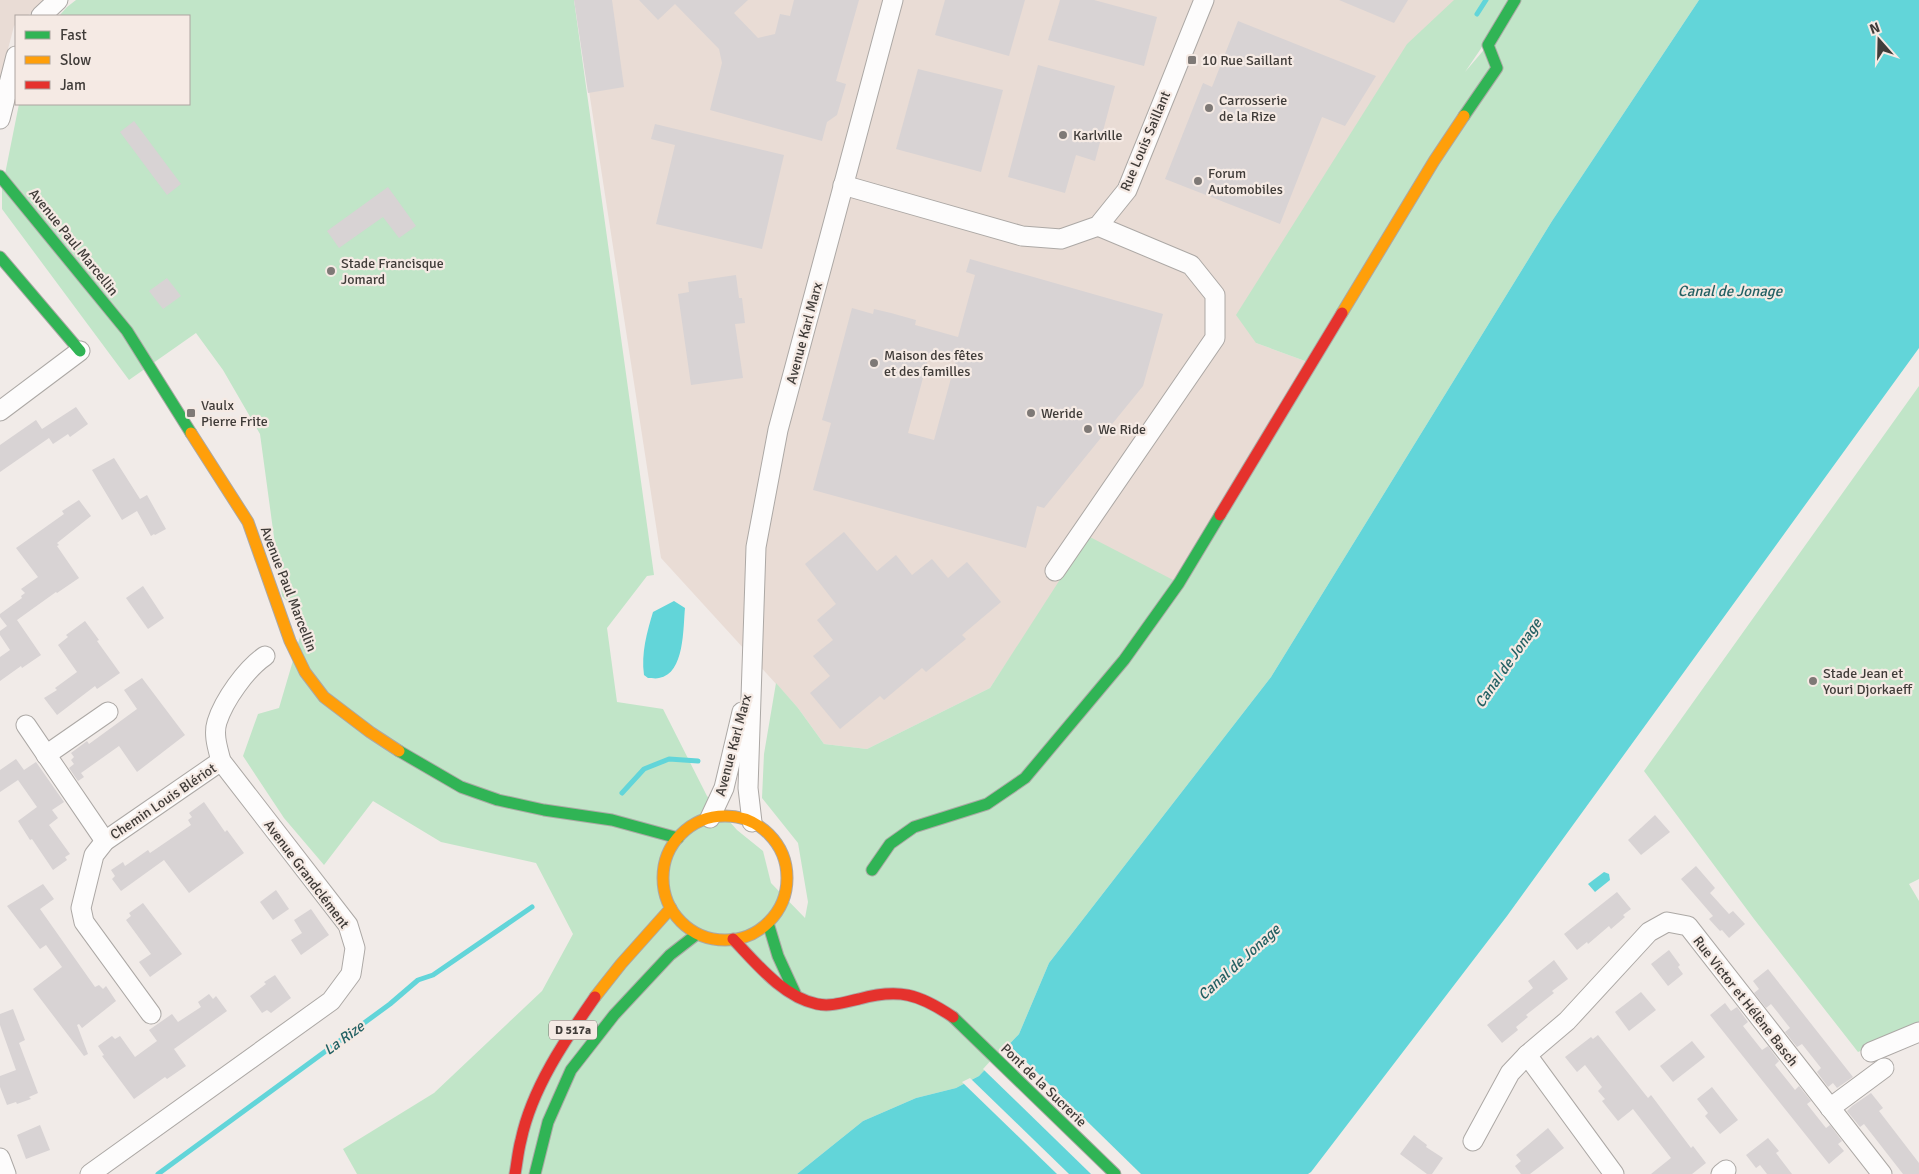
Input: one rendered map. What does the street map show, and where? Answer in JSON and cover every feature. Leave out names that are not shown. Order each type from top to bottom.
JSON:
[{"type":"main road","points":[[872,870],[890,844],[914,827],[987,804],[1025,778],[1124,660],[1179,583],[1434,161],[1497,68],[1488,45],[1515,0]]},
{"type":"main road","name":"Avenue Paul Marcellin","points":[[0,176],[127,330],[248,522],[290,641],[305,672],[324,698],[370,732],[461,788],[498,800],[544,810],[612,820],[678,838]]},
{"type":"main road","points":[[0,257],[80,351]]},
{"type":"main road","points":[[710,818],[738,818],[752,822],[771,836],[783,856],[787,880],[783,898],[768,923],[752,934],[733,939],[715,939],[697,934],[682,923],[671,908],[664,891],[664,868],[669,852],[678,838],[698,822],[710,818]]},
{"type":"main road","name":"D 517a","points":[[515,1174],[516,1157],[533,1101],[561,1047],[606,981],[644,936],[671,908]]},
{"type":"main road","points":[[768,923],[778,956],[797,996]]},
{"type":"main road","name":"D 517a","points":[[535,1174],[548,1122],[571,1070],[614,1015],[670,955],[697,934]]},
{"type":"main road","points":[[733,939],[776,982],[797,996]]},
{"type":"main road","name":"Pont de la Sucrerie","points":[[797,996],[811,1003],[828,1006],[891,994],[911,996],[930,1002],[953,1017],[1115,1174]]},
{"type":"street","points":[[42,15],[58,0]]},
{"type":"street","name":"Avenue Karl Marx","points":[[752,822],[748,788],[756,547],[776,440],[893,0]]},
{"type":"street","name":"Rue Louis Saillant","points":[[1098,226],[1127,190],[1204,0]]},
{"type":"street","points":[[0,119],[15,60]]},
{"type":"street","points":[[843,185],[1022,236],[1061,239],[1098,226],[1191,265],[1215,295],[1215,338],[1055,571]]},
{"type":"street","points":[[1,409],[80,351]]},
{"type":"street","name":"Avenue Grandclément","points":[[90,1174],[331,1001],[351,974],[355,948],[348,925],[222,761],[217,747],[216,723],[238,684],[256,662],[266,656]]},
{"type":"street","name":"Avenue Karl Marx","points":[[710,818],[724,788],[751,672]]},
{"type":"street","points":[[46,755],[108,712]]},
{"type":"street","name":"Chemin Louis Blériot","points":[[26,725],[105,841]]},
{"type":"street","name":"Chemin Louis Blériot","points":[[151,1014],[84,922],[81,908],[94,855],[105,841],[222,761]]},
{"type":"street","name":"Rue Victor et Hélène Basch","points":[[1473,1141],[1510,1074],[1527,1055],[1567,1021],[1649,932],[1667,922],[1688,926],[1882,1174]]},
{"type":"street","points":[[1871,1052],[1919,1032]]},
{"type":"street","points":[[1527,1055],[1614,1174]]},
{"type":"street","points":[[1830,1108],[1884,1068]]},
{"type":"street","points":[[0,1158],[6,1174]]},
{"type":"shaded area","points":[[0,0],[48,0],[28,15],[15,15],[15,25],[0,80]]},
{"type":"shaded area","points":[[575,0],[1476,0],[1256,343],[1316,365],[1181,585],[1071,566],[990,688],[867,749],[824,744],[798,708],[661,558]]},
{"type":"green space","points":[[76,0],[574,0],[654,575],[647,576],[607,628],[617,702],[663,709],[707,796],[737,830],[763,851],[771,883],[805,918],[808,902],[798,843],[762,798],[764,754],[776,683],[798,708],[824,744],[867,749],[990,688],[1088,536],[1179,583],[1316,365],[1256,343],[1236,315],[1407,44],[1454,0],[1514,0],[1465,72],[1488,45],[1515,0],[1699,0],[1552,221],[1271,677],[1049,963],[1019,1034],[979,1076],[956,1088],[916,1098],[863,1121],[797,1174],[357,1174],[343,1149],[434,1093],[542,991],[573,934],[536,863],[441,842],[373,801],[324,865],[284,818],[243,756],[258,714],[279,708],[305,620],[282,596],[260,434],[223,370],[196,333],[129,380],[2,209],[2,189],[19,105],[190,105],[190,15],[60,15]]},
{"type":"green space","name":"Stade Jean et Youri Djorkaeff","points":[[1919,386],[1919,879],[1909,884],[1919,901],[1919,1026],[1858,1052],[1754,919],[1644,771]]},
{"type":"water","name":"Canal de Jonage","points":[[1699,0],[1919,0],[1919,348],[1507,916],[1311,1172],[1308,1174],[797,1174],[863,1121],[916,1098],[956,1088],[979,1076],[1019,1034],[1049,963],[1271,677],[1552,221]]},
{"type":"water","points":[[674,601],[685,608],[683,637],[678,659],[668,675],[648,678],[644,675],[643,659],[653,612]]},
{"type":"water","points":[[1604,872],[1609,874],[1610,880],[1595,892],[1588,884]]},
{"type":"pier","points":[[1007,1043],[1141,1174],[1091,1174],[983,1069]]},
{"type":"pier","points":[[970,1078],[1069,1174],[1057,1174],[962,1082]]},
{"type":"building","points":[[574,0],[612,0],[624,87],[588,93]]},
{"type":"building","points":[[639,0],[748,0],[734,13],[758,38],[775,34],[780,14],[790,16],[794,0],[859,0],[836,81],[846,84],[837,115],[827,122],[822,141],[710,110],[722,63],[719,49],[675,4],[658,20]]},
{"type":"building","points":[[945,0],[1025,0],[1009,56],[935,35]]},
{"type":"building","points":[[1060,0],[1094,0],[1157,17],[1144,66],[1048,40]]},
{"type":"building","points":[[1339,0],[1408,0],[1394,23]]},
{"type":"building","points":[[1238,21],[1376,76],[1345,126],[1322,117],[1280,224],[1165,179],[1203,83],[1212,87]]},
{"type":"building","points":[[1038,65],[1115,86],[1095,161],[1076,155],[1065,193],[1008,177]]},
{"type":"building","points":[[918,69],[1003,90],[981,172],[896,149]]},
{"type":"building","points":[[134,121],[181,184],[167,195],[120,132]]},
{"type":"building","points":[[655,124],[784,155],[762,249],[656,224],[675,145],[651,139]]},
{"type":"building","points":[[388,187],[416,226],[399,238],[383,217],[339,248],[327,231]]},
{"type":"building","name":"Weride","points":[[970,259],[1163,314],[1143,386],[1044,508],[1037,506],[1026,548],[813,490],[831,423],[822,420],[852,308],[873,314],[874,309],[891,313],[916,320],[915,325],[958,337],[975,275],[966,272]],"holes":[[[930,352],[956,360],[934,440],[908,433]]]},
{"type":"building","points":[[736,275],[739,298],[742,298],[745,323],[735,324],[743,378],[691,385],[678,294],[689,292],[688,282]]},
{"type":"building","points":[[167,278],[181,296],[163,309],[149,291]]},
{"type":"building","points":[[76,407],[88,424],[70,437],[68,434],[53,444],[49,438],[0,472],[0,445],[36,420],[42,429]]},
{"type":"building","points":[[114,458],[140,499],[147,495],[166,529],[151,536],[137,511],[122,520],[92,470]]},
{"type":"building","points":[[79,500],[91,516],[57,543],[59,545],[57,546],[79,578],[17,620],[41,655],[0,681],[0,657],[10,650],[0,635],[0,631],[7,626],[0,617],[0,614],[22,598],[21,596],[25,593],[21,589],[38,577],[16,548],[64,514],[62,511]]},
{"type":"building","points":[[844,532],[877,571],[896,555],[912,575],[932,559],[948,578],[967,562],[1001,602],[962,635],[966,639],[926,672],[922,668],[884,700],[880,696],[840,729],[810,693],[830,676],[813,656],[833,640],[817,620],[836,604],[805,564]]},
{"type":"building","points":[[143,586],[164,618],[148,629],[126,598]]},
{"type":"building","points":[[85,621],[120,673],[97,689],[95,686],[57,715],[44,698],[57,690],[55,688],[77,672],[58,645],[68,637],[66,635]]},
{"type":"building","points":[[142,678],[185,735],[137,772],[119,746],[81,773],[84,777],[78,781],[69,768],[74,764],[71,760],[74,757],[71,753],[87,741],[89,744],[137,709],[124,690]]},
{"type":"building","points":[[16,759],[24,770],[36,762],[64,802],[52,810],[58,818],[49,825],[70,854],[65,857],[67,860],[53,870],[18,821],[37,807],[18,780],[0,792],[0,770]]},
{"type":"building","points":[[204,802],[225,832],[227,830],[244,853],[189,893],[164,860],[121,891],[112,879],[115,876],[111,870],[123,862],[125,866],[148,850],[150,853],[191,825],[188,820],[192,817],[189,813]]},
{"type":"building","points":[[1655,815],[1670,832],[1641,855],[1628,840]]},
{"type":"building","points":[[1696,866],[1715,888],[1710,893],[1729,914],[1733,911],[1745,924],[1729,938],[1709,919],[1713,916],[1681,879]]},
{"type":"building","points":[[43,884],[54,899],[40,909],[95,987],[99,985],[103,989],[106,986],[116,1001],[82,1028],[79,1024],[77,1025],[88,1054],[84,1056],[33,989],[62,967],[46,945],[40,949],[7,906]]},
{"type":"building","points":[[276,890],[289,909],[273,920],[260,902]]},
{"type":"building","points":[[1617,892],[1631,909],[1611,929],[1609,926],[1588,944],[1587,942],[1577,950],[1564,934]]},
{"type":"building","points":[[143,903],[182,954],[150,977],[139,962],[151,954],[126,920],[131,916],[129,913]]},
{"type":"building","points":[[311,909],[329,935],[301,955],[291,940],[302,933],[294,920]]},
{"type":"building","points":[[1669,950],[1680,965],[1678,967],[1683,974],[1668,986],[1651,964]]},
{"type":"building","points":[[1554,960],[1568,979],[1552,991],[1554,993],[1526,1015],[1528,1017],[1516,1027],[1518,1030],[1502,1043],[1487,1025],[1533,988],[1528,981]]},
{"type":"building","points":[[1768,969],[1853,1077],[1837,1088],[1833,1083],[1828,1087],[1817,1072],[1821,1068],[1802,1044],[1797,1047],[1785,1032],[1790,1028],[1771,1004],[1766,1008],[1754,993],[1759,989],[1753,981]]},
{"type":"building","points":[[275,975],[291,998],[271,1013],[267,1010],[262,1013],[250,996],[266,984],[264,982]]},
{"type":"building","points":[[1641,992],[1656,1010],[1629,1031],[1615,1012]]},
{"type":"building","points":[[209,994],[213,999],[216,996],[227,1011],[174,1049],[186,1066],[167,1079],[165,1077],[134,1099],[102,1056],[104,1055],[98,1046],[112,1036],[115,1039],[120,1036],[135,1057],[157,1041],[149,1030],[172,1014],[178,1022],[201,1007],[198,1002]]},
{"type":"building","points":[[1725,1003],[1731,1011],[1737,1007],[1748,1022],[1743,1026],[1762,1050],[1768,1046],[1779,1061],[1775,1065],[1795,1090],[1799,1086],[1811,1101],[1807,1104],[1826,1128],[1830,1125],[1842,1141],[1838,1144],[1844,1151],[1829,1164],[1710,1015]]},
{"type":"building","points":[[13,1009],[25,1040],[19,1043],[38,1093],[29,1097],[31,1099],[7,1105],[0,1087],[0,1076],[16,1070],[0,1025],[0,1014]]},
{"type":"building","points":[[1598,1035],[1648,1098],[1651,1095],[1691,1148],[1693,1146],[1706,1163],[1692,1174],[1651,1174],[1671,1158],[1633,1109],[1618,1121],[1602,1101],[1605,1099],[1598,1091],[1602,1087],[1585,1065],[1577,1072],[1565,1057],[1591,1037],[1593,1039]]},
{"type":"building","points":[[1692,1041],[1705,1057],[1673,1082],[1660,1066]]},
{"type":"building","points":[[1712,1087],[1738,1120],[1720,1134],[1705,1116],[1708,1113],[1697,1099]]},
{"type":"building","points":[[1871,1093],[1883,1108],[1879,1111],[1919,1163],[1919,1174],[1903,1174],[1864,1124],[1860,1127],[1847,1111]]},
{"type":"building","points":[[40,1125],[50,1150],[26,1159],[17,1135]]},
{"type":"building","points":[[1548,1128],[1564,1148],[1530,1174],[1521,1174],[1515,1166],[1521,1161],[1516,1155]]},
{"type":"building","points":[[1414,1135],[1427,1145],[1426,1147],[1443,1158],[1432,1174],[1427,1174],[1400,1154]]},
{"type":"building","points":[[1768,1138],[1779,1151],[1776,1153],[1792,1174],[1767,1174],[1760,1165],[1756,1168],[1746,1155]]},
{"type":"waterway","name":"La Rize","points":[[1477,14],[1486,0]]},
{"type":"waterway","name":"La Rize","points":[[622,793],[644,769],[669,759],[698,761]]},
{"type":"waterway","name":"La Rize","points":[[158,1174],[390,1004],[418,980],[433,975],[532,907]]},
{"type":"traffic: fast","points":[[1464,116],[1497,68],[1488,45],[1515,0]]},
{"type":"traffic: fast","points":[[0,176],[127,331],[191,433]]},
{"type":"traffic: fast","points":[[0,257],[80,351]]},
{"type":"traffic: fast","points":[[872,870],[890,844],[914,827],[987,804],[1025,778],[1124,660],[1179,583],[1220,515]]},
{"type":"traffic: fast","points":[[399,751],[461,787],[498,800],[544,810],[612,820],[678,838]]},
{"type":"traffic: fast","points":[[768,923],[778,956],[795,993]]},
{"type":"traffic: fast","points":[[535,1174],[548,1122],[571,1070],[614,1015],[670,955],[697,934]]},
{"type":"traffic: fast","points":[[953,1017],[1115,1174]]},
{"type":"traffic: slow","points":[[1342,313],[1434,161],[1464,116]]},
{"type":"traffic: slow","points":[[191,433],[248,522],[290,641],[305,672],[324,697],[370,732],[399,751]]},
{"type":"traffic: slow","points":[[725,816],[749,821],[768,835],[782,854],[787,878],[782,902],[768,921],[749,935],[725,940],[701,935],[682,921],[668,902],[663,878],[668,854],[682,835],[701,821],[725,816]]},
{"type":"traffic: slow","points":[[595,997],[621,964],[671,908]]},
{"type":"traffic: jam","points":[[1220,515],[1342,313]]},
{"type":"traffic: jam","points":[[733,939],[771,978],[782,987],[805,1000],[828,1005],[886,994],[908,995],[930,1003],[953,1017]]},
{"type":"traffic: jam","points":[[515,1174],[526,1121],[541,1083],[561,1047],[595,997]]},
{"type":"place","name":"10 Rue Saillant","points":[[1192,60]]},
{"type":"place","name":"Carrosserie de la Rize","points":[[1209,108]]},
{"type":"place","name":"Karlville","points":[[1063,135]]},
{"type":"place","name":"Forum Automobiles","points":[[1198,181]]},
{"type":"place","name":"Stade Francisque Jomard","points":[[331,271]]},
{"type":"place","name":"Maison des fêtes et des familles","points":[[874,363]]},
{"type":"place","name":"Vaulx Pierre Frite","points":[[191,413]]},
{"type":"place","name":"Weride","points":[[1031,413]]},
{"type":"place","name":"We Ride","points":[[1088,429]]},
{"type":"place","name":"Stade Jean et Youri Djorkaeff","points":[[1813,681]]}]
